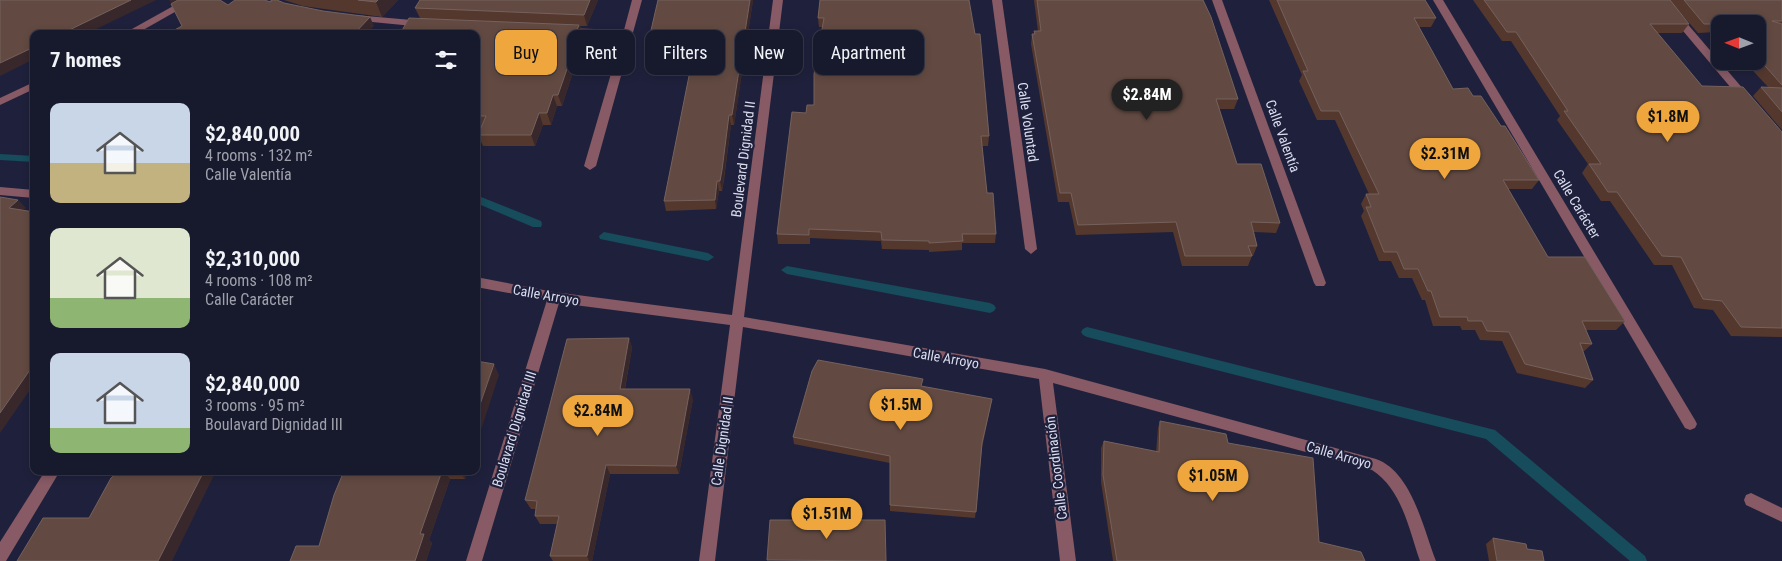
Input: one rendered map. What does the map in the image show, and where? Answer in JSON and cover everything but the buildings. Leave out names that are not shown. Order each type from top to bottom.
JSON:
[{"type":"street","points":[[135,30],[191,0]]},
{"type":"street","points":[[629,30],[637,0]]},
{"type":"street","name":"Boulevard Dignidad II","points":[[738,321],[778,0]]},
{"type":"street","name":"Calle Voluntad","points":[[996,0],[1031,249]]},
{"type":"street","name":"Calle Valentía","points":[[1217,0],[1320,283]]},
{"type":"street","name":"Calle Carácter","points":[[1438,0],[1690,424]]},
{"type":"street","points":[[1662,0],[1757,111]]},
{"type":"street","points":[[348,17],[386,22],[434,24]]},
{"type":"street","points":[[380,30],[386,22]]},
{"type":"street","points":[[590,166],[616,75]]},
{"type":"street","points":[[0,102],[30,86]]},
{"type":"street","points":[[0,190],[30,194]]},
{"type":"street","name":"Calle Arroyo","points":[[480,283],[554,297],[738,321],[1045,375],[1376,464],[1390,473],[1400,486],[1428,561]]},
{"type":"street","name":"Boulavard Dignidad III","points":[[474,561],[554,297]]},
{"type":"street","name":"Calle Dignidad II","points":[[707,561],[738,321]]},
{"type":"street","name":"Calle Coordinación","points":[[1045,375],[1068,561]]},
{"type":"street","points":[[0,556],[51,475]]},
{"type":"street","points":[[1751,500],[1782,515]]},
{"type":"waterway","points":[[0,157],[30,159]]},
{"type":"waterway","points":[[480,201],[537,224]]},
{"type":"waterway","points":[[604,236],[708,257]]},
{"type":"waterway","points":[[787,270],[990,308]]},
{"type":"waterway","points":[[1087,332],[1490,434],[1640,561]]}]
